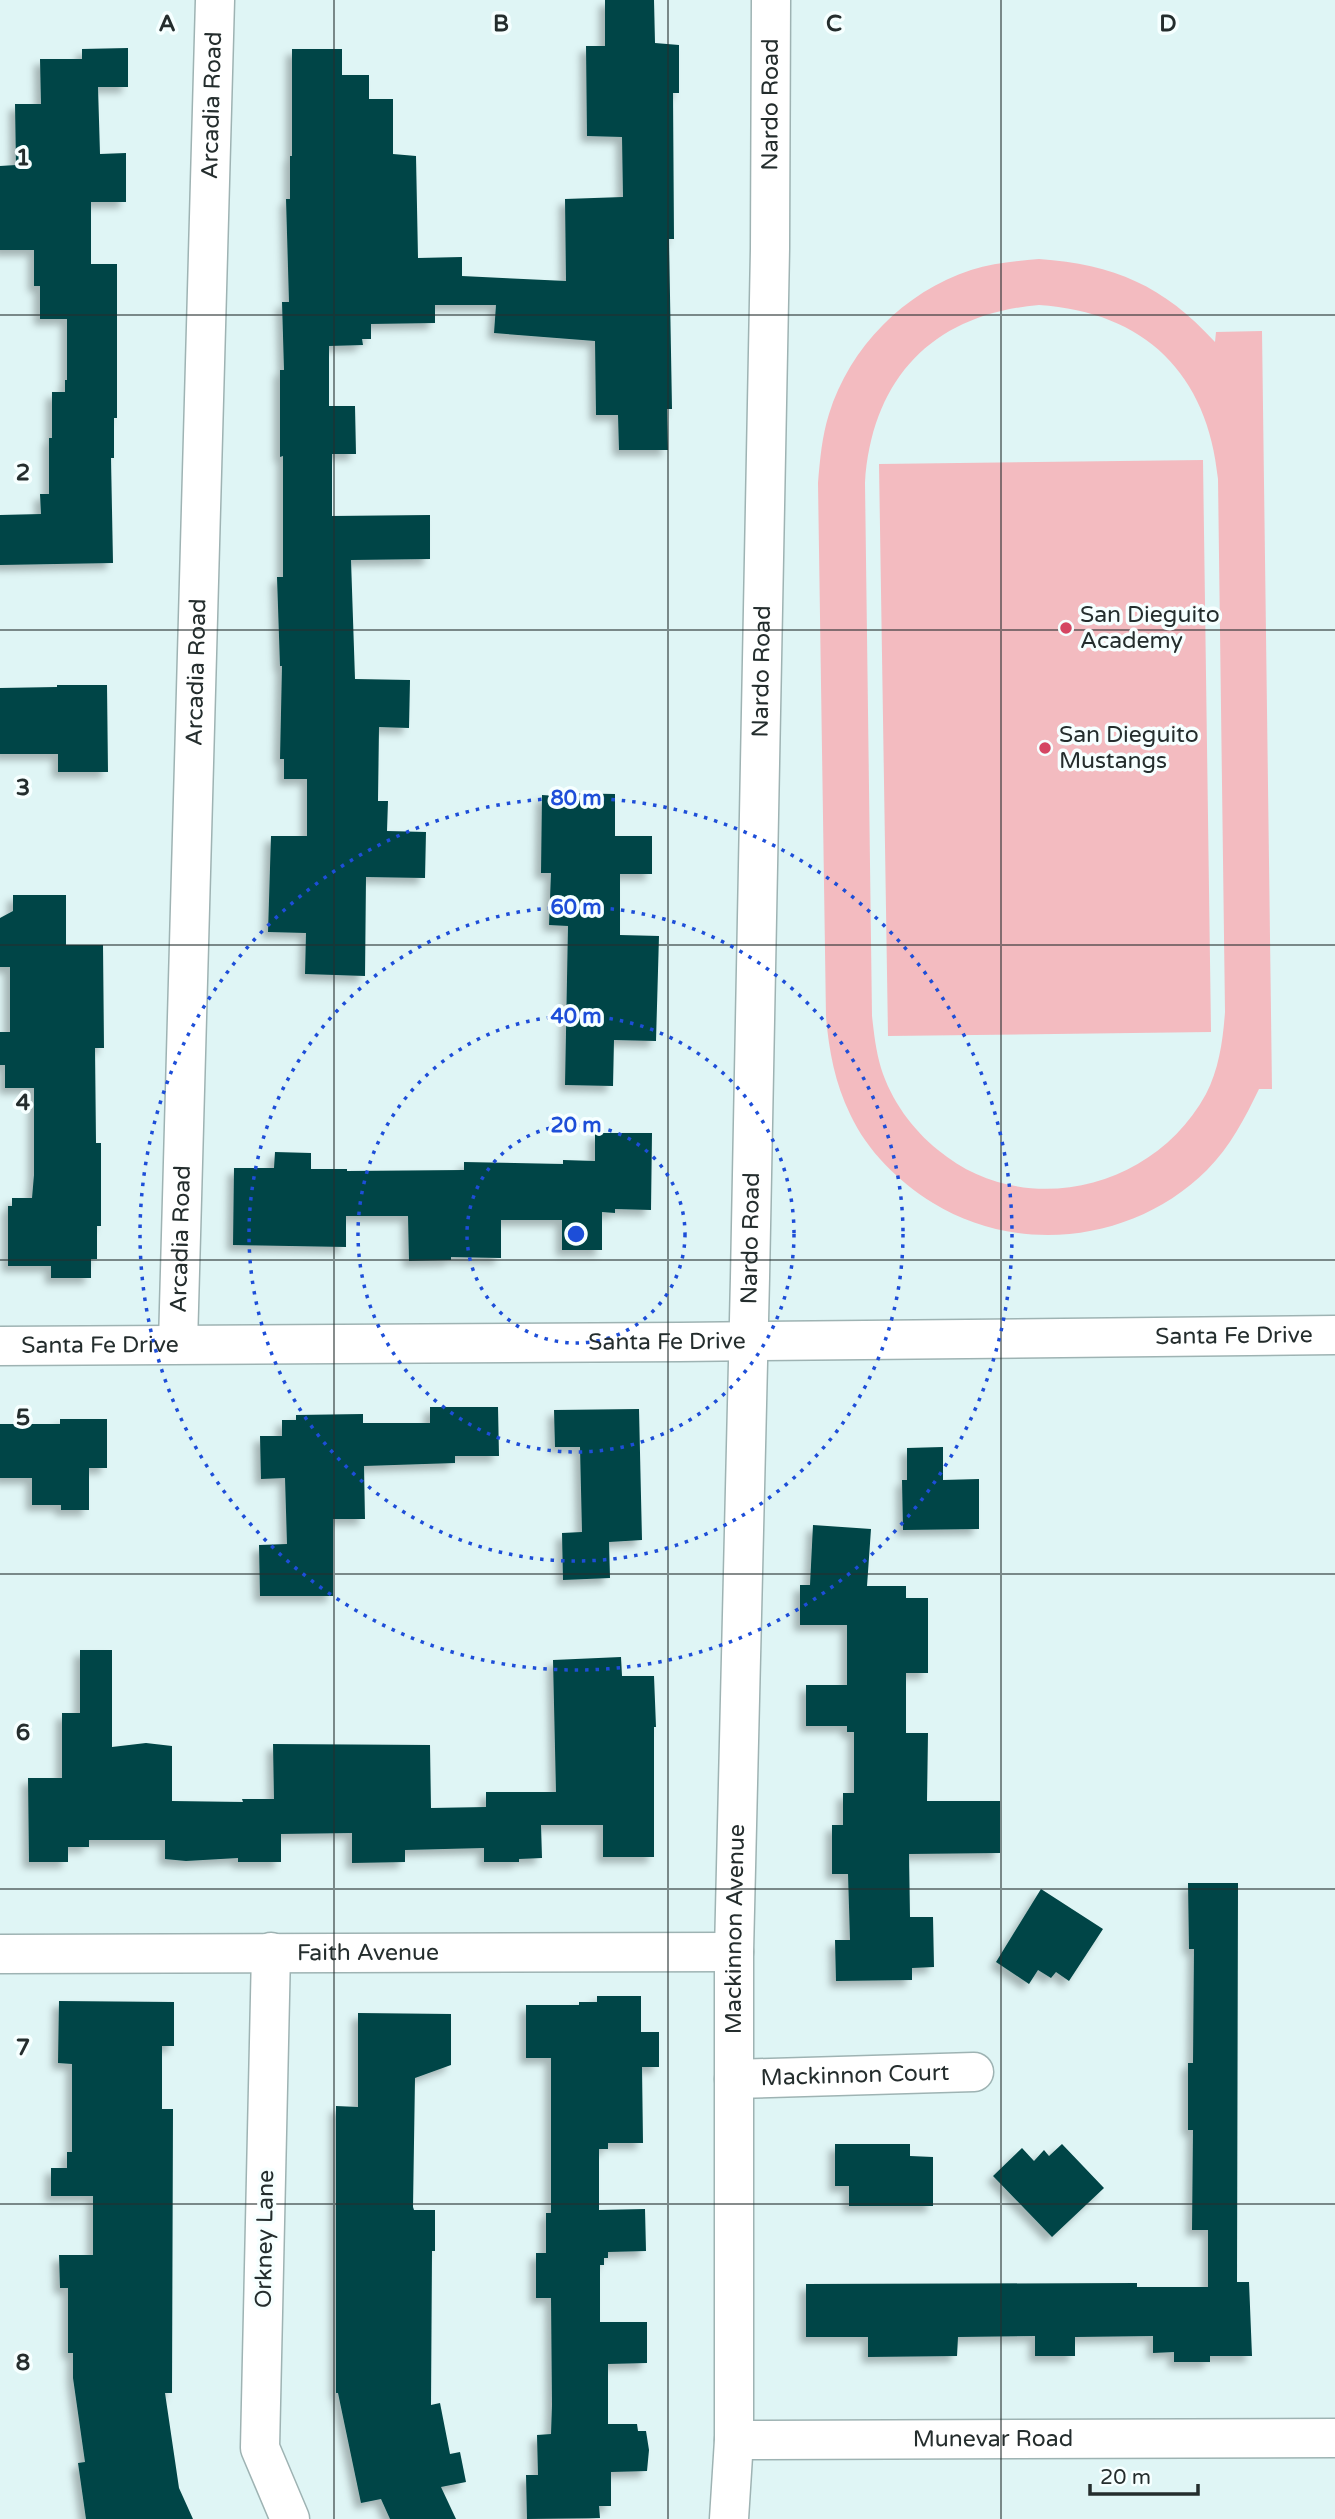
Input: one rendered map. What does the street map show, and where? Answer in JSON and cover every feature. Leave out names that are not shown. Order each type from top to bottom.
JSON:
[{"type":"street","name":"Arcadia Road","points":[[178,1344],[215,0]]},
{"type":"street","name":"Nardo Road","points":[[749,1342],[770,249],[771,0]]},
{"type":"street","name":"Santa Fe Drive","points":[[0,1346],[749,1342],[1335,1335]]},
{"type":"street","name":"Mackinnon Avenue","points":[[729,2519],[734,2440],[733,1952],[749,1342]]},
{"type":"street","name":"Orkney Lane","points":[[271,1952],[260,2448],[290,2519]]},
{"type":"street","name":"Faith Avenue","points":[[0,1954],[733,1952]]},
{"type":"street","name":"Mackinnon Court","points":[[733,2079],[974,2072]]},
{"type":"street","name":"Munevar Road","points":[[734,2440],[1335,2438]]},
{"type":"shaded area","points":[[1039,259],[1091,266],[1136,281],[1177,306],[1215,342],[1216,332],[1262,331],[1272,1089],[1259,1089],[1223,1152],[1207,1170],[1178,1194],[1146,1213],[1111,1226],[1075,1233],[1039,1235],[1002,1230],[967,1220],[933,1203],[908,1185],[865,1141],[850,1114],[837,1079],[826,1017],[818,483],[825,431],[838,389],[865,345],[883,325],[924,292],[947,280],[979,268]],"holes":[[[1039,305],[1077,310],[1110,320],[1140,335],[1165,355],[1185,380],[1201,408],[1212,442],[1218,479],[1225,1012],[1222,1044],[1214,1075],[1206,1094],[1183,1127],[1154,1153],[1121,1173],[1084,1185],[1046,1189],[1008,1185],[972,1172],[938,1150],[904,1113],[890,1091],[879,1062],[872,1016],[865,483],[870,445],[880,412],[895,382],[915,358],[940,337],[968,322],[1002,311]]]},
{"type":"shaded area","name":"San Dieguito Mustangs","points":[[1203,460],[1211,1032],[888,1036],[879,464]]},
{"type":"building","points":[[605,0],[654,0],[655,43],[679,45],[679,93],[673,93],[674,239],[669,239],[672,409],[667,409],[668,450],[619,450],[618,415],[596,415],[595,341],[494,333],[496,305],[435,305],[435,323],[371,324],[371,339],[362,339],[363,345],[329,346],[329,406],[355,406],[356,454],[332,454],[332,516],[430,515],[430,559],[351,560],[355,679],[410,680],[409,728],[379,727],[378,801],[388,801],[387,831],[426,832],[425,878],[366,877],[365,976],[305,974],[306,933],[268,932],[271,836],[307,836],[307,779],[284,779],[284,759],[280,759],[282,666],[277,577],[283,577],[283,456],[280,457],[280,370],[284,370],[282,302],[289,302],[286,199],[290,199],[292,156],[292,49],[342,49],[342,75],[369,75],[369,99],[393,99],[393,154],[416,156],[418,258],[462,257],[462,276],[566,281],[565,199],[623,197],[622,137],[587,136],[586,46],[605,46]]},
{"type":"building","points":[[128,48],[128,87],[98,87],[100,154],[126,153],[126,202],[91,202],[91,264],[117,264],[117,418],[114,418],[114,458],[111,458],[113,563],[0,565],[0,515],[41,514],[40,494],[49,494],[52,392],[65,392],[67,380],[67,319],[40,319],[40,286],[34,286],[34,250],[0,250],[0,166],[16,165],[15,104],[41,104],[40,59],[82,59],[82,49]]},
{"type":"building","points":[[107,685],[108,772],[58,772],[58,754],[0,754],[0,688]]},
{"type":"building","points":[[557,793],[615,794],[615,836],[652,836],[652,874],[620,874],[620,935],[659,936],[656,1041],[614,1040],[613,1086],[565,1085],[568,926],[549,925],[551,873],[541,873],[542,795],[557,796]]},
{"type":"building","points":[[13,895],[66,895],[66,945],[103,945],[104,1048],[95,1048],[96,1143],[101,1143],[101,1226],[97,1226],[97,1259],[91,1259],[91,1278],[51,1278],[51,1266],[8,1266],[8,1206],[12,1206],[12,1198],[32,1198],[34,1175],[34,1088],[5,1088],[5,1065],[0,1065],[0,1032],[10,1032],[10,967],[0,967],[0,918],[13,911]]},
{"type":"building","points":[[595,1133],[652,1133],[651,1210],[615,1209],[615,1213],[602,1212],[602,1250],[562,1250],[562,1220],[501,1220],[501,1258],[451,1257],[451,1260],[409,1261],[408,1216],[346,1216],[346,1247],[233,1245],[234,1168],[274,1168],[275,1152],[311,1153],[311,1169],[464,1170],[464,1162],[563,1164],[563,1160],[595,1161]]},
{"type":"building","points":[[430,1407],[498,1407],[499,1456],[455,1456],[455,1463],[364,1466],[365,1519],[333,1519],[333,1596],[260,1596],[259,1545],[287,1544],[285,1478],[261,1479],[260,1436],[282,1436],[282,1420],[296,1420],[296,1415],[363,1414],[363,1423],[430,1423]]},
{"type":"building","points":[[639,1409],[642,1540],[609,1542],[610,1578],[563,1580],[562,1533],[582,1532],[580,1447],[555,1447],[554,1410]]},
{"type":"building","points":[[60,1419],[107,1419],[107,1468],[89,1468],[89,1510],[61,1510],[61,1505],[32,1505],[32,1478],[0,1478],[0,1424],[60,1424]]},
{"type":"building","points":[[943,1447],[943,1480],[979,1479],[979,1529],[903,1530],[902,1480],[907,1480],[907,1448]]},
{"type":"building","points":[[813,1525],[871,1529],[867,1586],[906,1586],[906,1598],[928,1598],[928,1673],[906,1673],[906,1733],[928,1733],[927,1801],[1000,1801],[1000,1853],[909,1854],[910,1917],[933,1917],[934,1967],[912,1968],[912,1980],[836,1981],[835,1940],[850,1940],[848,1874],[832,1874],[832,1825],[843,1825],[843,1793],[854,1793],[854,1732],[847,1732],[847,1726],[806,1726],[806,1685],[847,1685],[847,1625],[800,1625],[800,1585],[810,1585]]},
{"type":"building","points":[[80,1650],[112,1650],[112,1747],[146,1743],[172,1746],[172,1801],[243,1802],[242,1799],[274,1799],[273,1744],[430,1745],[431,1808],[486,1807],[486,1792],[556,1792],[553,1660],[621,1657],[622,1676],[654,1676],[654,1857],[603,1857],[603,1825],[541,1825],[542,1858],[519,1859],[519,1862],[484,1862],[484,1848],[405,1850],[405,1862],[352,1863],[352,1833],[281,1834],[281,1862],[238,1862],[238,1858],[186,1861],[165,1859],[165,1840],[89,1840],[89,1847],[68,1847],[68,1862],[29,1862],[28,1778],[62,1778],[62,1713],[80,1713]]},
{"type":"building","points":[[1188,1883],[1238,1883],[1237,2282],[1249,2282],[1252,2356],[1210,2356],[1210,2362],[1174,2362],[1174,2352],[1153,2353],[1153,2336],[1075,2337],[1075,2356],[1035,2356],[1035,2336],[958,2337],[957,2356],[868,2357],[868,2337],[806,2337],[806,2284],[1137,2283],[1137,2287],[1208,2287],[1208,2230],[1192,2230],[1193,2130],[1188,2130],[1188,2063],[1193,2063],[1194,1949],[1189,1949]]},
{"type":"building","points":[[1041,1889],[1103,1929],[1069,1981],[1056,1972],[1051,1978],[1038,1970],[1029,1984],[996,1962]]},
{"type":"building","points":[[597,1996],[641,1996],[641,2032],[659,2032],[659,2067],[642,2067],[643,2143],[608,2143],[608,2149],[599,2149],[599,2210],[645,2209],[646,2251],[608,2252],[604,2265],[600,2265],[600,2322],[647,2322],[647,2363],[608,2364],[608,2424],[637,2424],[638,2431],[646,2431],[649,2450],[647,2471],[611,2472],[611,2506],[599,2506],[600,2518],[527,2519],[526,2475],[538,2475],[537,2435],[551,2434],[552,2405],[551,2298],[536,2298],[536,2253],[546,2253],[546,2213],[551,2213],[551,2058],[526,2058],[526,2005],[579,2005],[579,2002],[597,2002]]},
{"type":"building","points":[[59,2001],[174,2002],[174,2046],[162,2046],[162,2109],[173,2109],[172,2393],[165,2393],[179,2488],[193,2519],[86,2519],[78,2463],[85,2462],[73,2378],[73,2353],[68,2353],[68,2288],[60,2288],[59,2255],[93,2255],[93,2196],[51,2196],[51,2168],[67,2168],[67,2152],[72,2152],[72,2064],[58,2063]]},
{"type":"building","points":[[358,2013],[451,2014],[451,2065],[415,2078],[413,2207],[414,2210],[435,2210],[435,2251],[432,2251],[431,2405],[440,2403],[450,2454],[460,2452],[466,2482],[441,2487],[456,2519],[390,2519],[381,2499],[361,2503],[336,2393],[336,2106],[358,2107]]},
{"type":"building","points":[[835,2144],[910,2144],[910,2156],[933,2157],[933,2206],[849,2206],[849,2186],[835,2186]]},
{"type":"building","points":[[1062,2144],[1104,2188],[1052,2237],[993,2176],[1022,2148],[1034,2161],[1044,2150],[1049,2156]]},
{"type":"place","name":"San Dieguito Academy","points":[[1066,628]]},
{"type":"place","name":"San Dieguito Mustangs","points":[[1045,748]]}]
